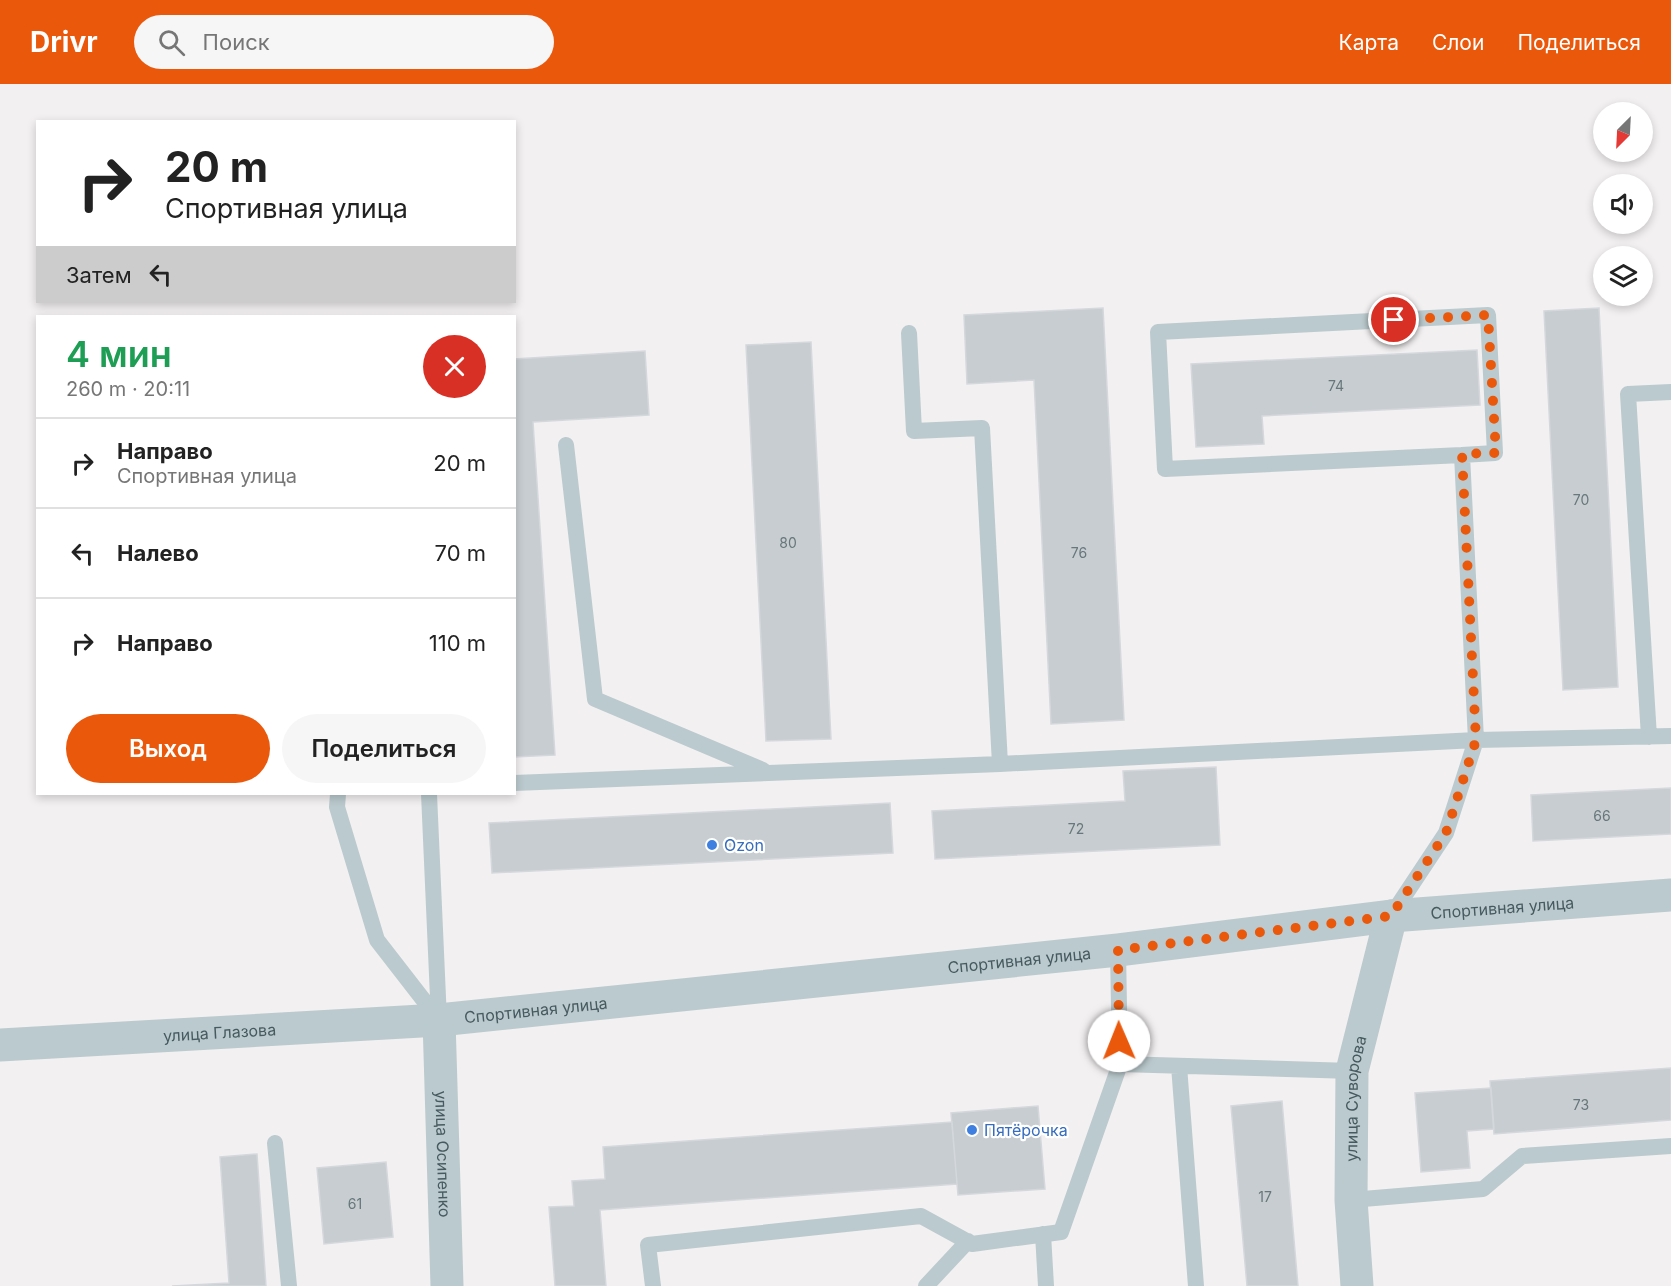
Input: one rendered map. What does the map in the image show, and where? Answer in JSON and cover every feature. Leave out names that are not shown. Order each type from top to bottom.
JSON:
[{"type":"street","name":"Спортивная улица","points":[[439,1020],[1118,950],[1391,916],[1671,896]]},
{"type":"street","name":"улица Суворова","points":[[1358,1286],[1351,1200],[1352,1071],[1391,916]]},
{"type":"street","name":"улица Глазова","points":[[0,1046],[439,1020]]},
{"type":"street","name":"улица Осипенко","points":[[439,1020],[447,1286]]},
{"type":"lane","points":[[1488,315],[1496,453],[1462,454],[1165,469],[1158,332],[1488,315]]},
{"type":"lane","points":[[909,333],[914,431],[982,428],[1000,764]]},
{"type":"lane","points":[[1649,737],[1628,394],[1671,392]]},
{"type":"lane","points":[[566,445],[595,699],[769,772]]},
{"type":"lane","points":[[1391,916],[1446,833],[1476,740],[1462,454]]},
{"type":"lane","points":[[516,783],[1000,764],[1476,740],[1671,736]]},
{"type":"lane","points":[[338,795],[337,807],[377,939],[439,1020]]},
{"type":"lane","points":[[429,795],[439,1020]]},
{"type":"lane","points":[[653,1286],[648,1245],[921,1216],[972,1244],[1061,1232],[1120,1064],[1118,950]]},
{"type":"lane","points":[[1120,1064],[1352,1071]]},
{"type":"lane","points":[[1179,1066],[1196,1286]]},
{"type":"lane","points":[[275,1143],[289,1286]]},
{"type":"lane","points":[[1351,1200],[1483,1189],[1522,1156],[1671,1146]]},
{"type":"lane","points":[[1043,1234],[1046,1286]]},
{"type":"lane","points":[[926,1286],[968,1241]]},
{"type":"building","points":[[1103,308],[1124,720],[1051,724],[1034,380],[967,384],[964,315]]},
{"type":"building","points":[[1599,308],[1618,687],[1563,690],[1544,311]]},
{"type":"building","points":[[811,342],[831,739],[766,741],[746,345]]},
{"type":"building","points":[[1477,350],[1480,405],[1262,416],[1264,444],[1196,447],[1191,364]]},
{"type":"building","points":[[645,351],[649,415],[533,422],[555,755],[516,757],[516,359]]},
{"type":"building","points":[[1216,767],[1220,845],[935,859],[932,811],[1125,801],[1123,771]]},
{"type":"building","points":[[1671,788],[1671,834],[1533,841],[1531,795]]},
{"type":"building","points":[[890,803],[893,853],[492,873],[489,823]]},
{"type":"building","points":[[1671,1068],[1671,1120],[1494,1134],[1490,1081]]},
{"type":"building","points":[[1491,1088],[1494,1129],[1467,1131],[1470,1168],[1421,1172],[1415,1093]]},
{"type":"building","points":[[1282,1101],[1298,1286],[1247,1286],[1231,1106]]},
{"type":"building","points":[[1038,1106],[1045,1189],[958,1195],[951,1113]]},
{"type":"building","points":[[952,1122],[957,1184],[600,1210],[606,1286],[555,1286],[549,1207],[574,1206],[572,1181],[605,1179],[603,1147]]},
{"type":"building","points":[[257,1154],[266,1286],[172,1286],[229,1283],[220,1157]]},
{"type":"building","points":[[386,1162],[393,1237],[324,1244],[317,1168]]},
{"type":"place","name":"Ozon","points":[[712,845]]},
{"type":"place","name":"Пятёрочка","points":[[972,1130]]},
{"type":"route","points":[[1119,1041],[1118,950],[1391,916],[1446,833],[1476,740],[1462,454],[1496,453],[1488,315],[1394,320]]}]
